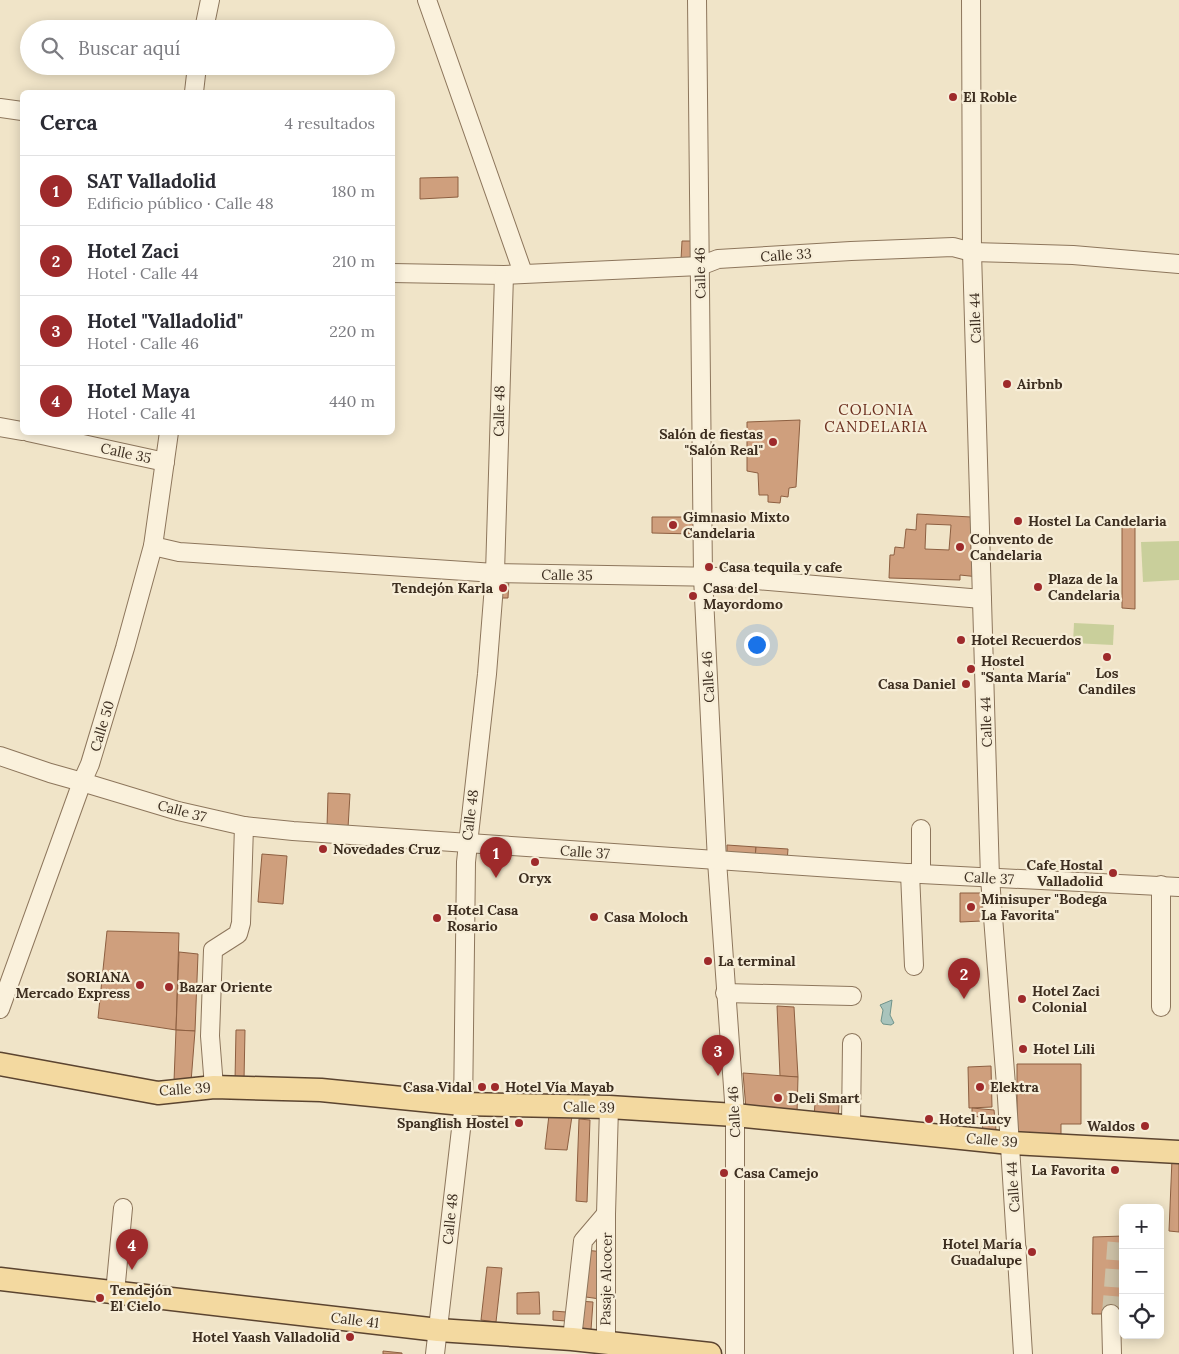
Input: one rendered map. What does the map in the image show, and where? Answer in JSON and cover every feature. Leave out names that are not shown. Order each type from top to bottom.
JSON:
[{"type":"main road","name":"Calle 39","points":[[0,1064],[158,1093],[214,1087],[321,1090],[462,1104],[609,1107],[735,1115],[1010,1142],[1179,1152]]},
{"type":"main road","name":"Calle 41","points":[[0,1279],[438,1330],[572,1339],[710,1354]]},
{"type":"street","points":[[206,20],[210,0]]},
{"type":"street","points":[[427,0],[523,273]]},
{"type":"street","name":"Calle 46","points":[[697,0],[703,577],[717,861],[735,1115],[734,1354]]},
{"type":"street","name":"Calle 44","points":[[970,0],[972,252],[990,878],[1010,1142],[1023,1354]]},
{"type":"street","points":[[194,90],[196,75]]},
{"type":"street","points":[[0,108],[20,111]]},
{"type":"street","name":"Calle 33","points":[[395,273],[504,275],[700,266],[718,260],[851,251],[953,247],[972,252],[1073,255],[1179,264]]},
{"type":"street","name":"Calle 48","points":[[435,1354],[462,1104],[467,844],[487,674],[495,574],[504,275]]},
{"type":"street","points":[[0,426],[20,431]]},
{"type":"street","name":"Calle 35","points":[[42,435],[165,462]]},
{"type":"street","name":"Calle 50","points":[[0,1009],[90,764],[122,657],[153,546],[169,435]]},
{"type":"street","name":"Calle 35","points":[[153,546],[179,552],[495,574],[731,578],[982,599]]},
{"type":"street","name":"Calle 37","points":[[0,756],[50,774],[178,811],[244,826],[467,844],[915,874],[1179,887]]},
{"type":"street","points":[[214,1087],[210,1036],[213,950],[238,934],[241,923],[244,826]]},
{"type":"street","points":[[914,966],[915,874],[921,829]]},
{"type":"street","points":[[1161,885],[1161,1007]]},
{"type":"street","points":[[725,992],[852,996]]},
{"type":"street","points":[[851,1126],[852,1043]]},
{"type":"street","name":"Pasaje Alcocer","points":[[606,1343],[606,1214],[609,1107]]},
{"type":"street","points":[[115,1293],[124,1208]]},
{"type":"street","name":"Pasaje Alcocer","points":[[572,1339],[583,1241],[606,1214]]},
{"type":"street","points":[[989,1253],[1017,1249]]},
{"type":"street","points":[[1112,1314],[1112,1354]]},
{"type":"green space","points":[[1179,541],[1179,580],[1143,582],[1141,542]]},
{"type":"green space","points":[[1074,623],[1114,625],[1113,645],[1073,643]]},
{"type":"water","points":[[892,1000],[890,1015],[894,1023],[891,1025],[883,1024],[881,1021],[883,1010],[880,1005]]},
{"type":"building","points":[[458,177],[458,197],[420,199],[420,178]]},
{"type":"building","points":[[682,241],[692,241],[692,257],[688,260],[681,260]]},
{"type":"building","points":[[800,420],[796,487],[789,488],[788,497],[781,496],[780,503],[768,502],[768,495],[759,495],[758,473],[747,471],[747,422]]},
{"type":"building","name":"Convento de Candelaria","points":[[917,514],[971,517],[971,550],[979,550],[979,577],[960,575],[960,580],[889,578],[890,555],[894,555],[895,547],[904,548],[906,529],[916,530]],"holes":[[[926,524],[951,525],[949,550],[925,549]]]},
{"type":"building","name":"Gimnasio Mixto Candelaria","points":[[652,517],[694,517],[694,534],[652,533]]},
{"type":"building","points":[[1122,520],[1135,520],[1135,609],[1122,608]]},
{"type":"building","name":"Tendejón Karla","points":[[499,578],[509,579],[508,598],[497,598]]},
{"type":"building","points":[[328,793],[350,794],[348,828],[327,827]]},
{"type":"building","points":[[727,845],[756,847],[755,860],[727,858]]},
{"type":"building","points":[[756,847],[788,849],[787,862],[755,860]]},
{"type":"building","points":[[262,854],[287,856],[283,904],[258,902]]},
{"type":"building","name":"Minisuper \"Bodega La Favorita\"","points":[[960,893],[982,893],[982,921],[960,922]]},
{"type":"building","name":"SORIANA Mercado Express","points":[[107,931],[179,933],[176,1030],[98,1018]]},
{"type":"building","points":[[179,952],[198,954],[195,1031],[176,1030]]},
{"type":"building","points":[[777,1006],[794,1007],[798,1077],[780,1076]]},
{"type":"building","points":[[176,1030],[195,1031],[191,1082],[174,1081]]},
{"type":"building","points":[[236,1030],[245,1030],[244,1080],[235,1080]]},
{"type":"building","points":[[1017,1064],[1081,1064],[1081,1124],[1061,1124],[1061,1134],[1017,1134]]},
{"type":"building","name":"Elektra","points":[[991,1066],[992,1107],[969,1108],[968,1067]]},
{"type":"building","points":[[743,1073],[798,1077],[797,1113],[746,1109]]},
{"type":"building","points":[[815,1103],[839,1105],[838,1119],[814,1117]]},
{"type":"building","points":[[972,1108],[994,1110],[996,1130],[983,1130],[981,1117],[972,1116]]},
{"type":"building","points":[[549,1115],[572,1116],[567,1150],[545,1149]]},
{"type":"building","points":[[579,1119],[590,1120],[587,1202],[576,1201]]},
{"type":"building","points":[[1172,1159],[1179,1160],[1179,1232],[1169,1231]]},
{"type":"building","points":[[1119,1236],[1119,1314],[1092,1314],[1093,1237]]},
{"type":"building","points":[[584,1250],[605,1252],[600,1299],[579,1296]]},
{"type":"building","points":[[487,1267],[502,1268],[496,1322],[481,1320]]},
{"type":"building","points":[[539,1292],[540,1314],[517,1314],[517,1293]]},
{"type":"building","points":[[578,1301],[593,1302],[591,1330],[575,1329]]},
{"type":"building","points":[[553,1311],[566,1312],[566,1321],[553,1320]]},
{"type":"building","points":[[383,1351],[402,1353],[402,1354],[383,1354]]},
{"type":"tunnel","points":[[1111,1314],[1117,1236]]},
{"type":"place","name":"El Roble","points":[[953,97]]},
{"type":"place","name":"Airbnb","points":[[1007,384]]},
{"type":"place","name":"Salón de fiestas \"Salón Real\"","points":[[773,442]]},
{"type":"place","name":"Hostel La Candelaria","points":[[1018,521]]},
{"type":"place","name":"Gimnasio Mixto Candelaria","points":[[673,525]]},
{"type":"place","name":"Convento de Candelaria","points":[[960,547]]},
{"type":"place","name":"Casa tequila y cafe","points":[[709,567]]},
{"type":"place","name":"Plaza de la Candelaria","points":[[1038,587]]},
{"type":"place","name":"Tendejón Karla","points":[[503,588]]},
{"type":"place","name":"Casa del Mayordomo","points":[[693,596]]},
{"type":"place","name":"Hotel Recuerdos","points":[[961,640]]},
{"type":"place","name":"Los Candiles","points":[[1107,657]]},
{"type":"place","name":"Hostel \"Santa María\"","points":[[971,669]]},
{"type":"place","name":"Casa Daniel","points":[[966,684]]},
{"type":"place","name":"Novedades Cruz","points":[[323,849]]},
{"type":"place","name":"Oryx","points":[[535,862]]},
{"type":"place","name":"Cafe Hostal Valladolid","points":[[1113,873]]},
{"type":"place","name":"SAT Valladolid","points":[[496,878]]},
{"type":"place","name":"Minisuper \"Bodega La Favorita\"","points":[[971,907]]},
{"type":"place","name":"Casa Moloch","points":[[594,917]]},
{"type":"place","name":"Hotel Casa Rosario","points":[[437,918]]},
{"type":"place","name":"La terminal","points":[[708,961]]},
{"type":"place","name":"SORIANA Mercado Express","points":[[140,985]]},
{"type":"place","name":"Bazar Oriente","points":[[169,987]]},
{"type":"place","name":"Hotel Zaci","points":[[964,999]]},
{"type":"place","name":"Hotel Zaci Colonial","points":[[1022,999]]},
{"type":"place","name":"Hotel Lili","points":[[1023,1049]]},
{"type":"place","name":"Hotel \"Valladolid\"","points":[[718,1076]]},
{"type":"place","name":"Casa Vidal","points":[[482,1087]]},
{"type":"place","name":"Hotel Vía Mayab","points":[[495,1087]]},
{"type":"place","name":"Elektra","points":[[980,1087]]},
{"type":"place","name":"Deli Smart","points":[[778,1098]]},
{"type":"place","name":"Hotel Lucy","points":[[929,1119]]},
{"type":"place","name":"Spanglish Hostel","points":[[519,1123]]},
{"type":"place","name":"Waldos","points":[[1145,1126]]},
{"type":"place","name":"La Favorita","points":[[1115,1170]]},
{"type":"place","name":"Casa Camejo","points":[[724,1173]]},
{"type":"place","name":"Hotel María Guadalupe","points":[[1032,1252]]},
{"type":"place","name":"Hotel Maya","points":[[132,1270]]},
{"type":"place","name":"Tendejón El Cielo","points":[[100,1298]]},
{"type":"place","name":"Hotel Yaash Valladolid","points":[[350,1337]]},
{"type":"district","name":"COLONIA CANDELARIA","points":[[876,418]]}]
